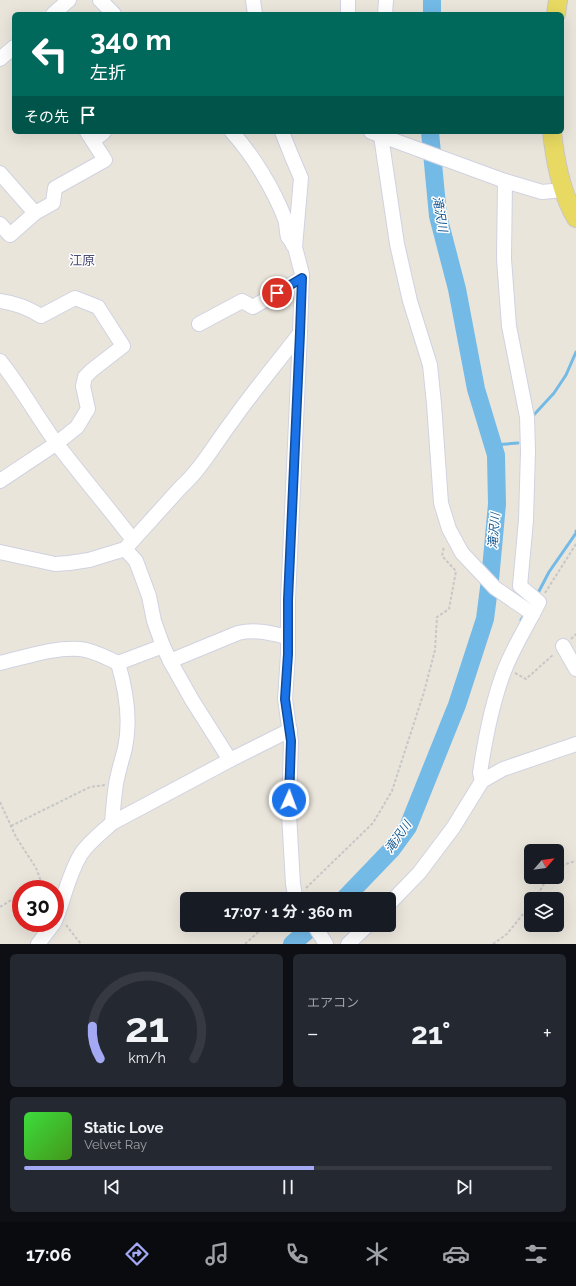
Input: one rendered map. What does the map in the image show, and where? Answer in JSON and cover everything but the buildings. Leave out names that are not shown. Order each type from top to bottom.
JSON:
[{"type":"main road","points":[[556,12],[558,0]]},
{"type":"main road","points":[[552,134],[563,190],[570,208],[576,218]]},
{"type":"street","points":[[55,12],[70,0]]},
{"type":"street","points":[[100,0],[112,12]]},
{"type":"street","points":[[253,0],[255,12]]},
{"type":"street","points":[[348,0],[348,12]]},
{"type":"street","points":[[386,0],[386,12]]},
{"type":"street","points":[[0,59],[12,50]]},
{"type":"street","points":[[234,134],[255,162],[276,198],[286,220],[288,236],[295,247],[302,274],[285,699],[291,741],[289,814],[296,892]]},
{"type":"street","points":[[283,134],[301,178],[295,247]]},
{"type":"street","points":[[0,224],[10,235],[35,213],[53,203],[55,188],[105,160],[95,135]]},
{"type":"street","points":[[536,608],[513,600],[495,588],[462,553],[452,535],[441,503],[430,365],[410,301],[397,244],[382,135],[504,181],[542,192],[563,190]]},
{"type":"street","points":[[0,173],[35,213]]},
{"type":"street","points":[[504,181],[504,259],[509,326],[527,417],[528,451],[526,520],[520,586],[536,608]]},
{"type":"street","points":[[199,324],[242,301],[253,307],[302,278]]},
{"type":"street","points":[[0,301],[14,303],[41,316],[75,298],[98,307],[123,346],[85,376],[83,386],[88,410],[77,427],[57,443],[0,481]]},
{"type":"street","points":[[0,552],[55,564],[89,560],[129,545],[180,487],[190,478],[300,333]]},
{"type":"street","points":[[0,361],[13,377],[57,443],[109,509],[136,561],[149,596],[154,621],[170,661],[192,700],[230,760]]},
{"type":"street","points":[[482,781],[480,773],[490,715],[505,668],[536,608]]},
{"type":"street","points":[[170,661],[238,633],[260,631],[288,636]]},
{"type":"street","points":[[0,662],[52,650],[80,649],[118,663],[163,646]]},
{"type":"street","points":[[563,646],[576,669]]},
{"type":"street","points":[[112,824],[116,784],[125,747],[127,731],[126,701],[118,663]]},
{"type":"street","points":[[64,895],[70,877],[81,854],[112,824],[230,760],[290,730]]},
{"type":"street","points":[[396,897],[420,873],[453,828],[482,781],[503,769],[576,744]]},
{"type":"street","points":[[38,944],[47,932]]},
{"type":"street","points":[[318,932],[326,944]]},
{"type":"street","points":[[348,944],[361,932]]},
{"type":"path","points":[[303,892],[373,823],[392,791],[424,692],[435,650],[436,617],[449,609],[456,571],[442,556],[452,535]]},
{"type":"path","points":[[536,608],[576,544]]},
{"type":"path","points":[[505,668],[526,679],[576,634]]},
{"type":"path","points":[[11,826],[90,787],[116,784]]},
{"type":"path","points":[[0,802],[16,837],[36,868],[41,880]]},
{"type":"path","points":[[564,865],[576,861]]},
{"type":"path","points":[[0,906],[12,899]]},
{"type":"path","points":[[493,944],[507,934],[524,913]]},
{"type":"path","points":[[64,927],[76,937],[80,944]]},
{"type":"path","points":[[245,944],[258,932]]},
{"type":"waterway","name":"滝沢川","points":[[432,0],[432,12]]},
{"type":"waterway","name":"滝沢川","points":[[351,892],[392,849],[408,827],[457,705],[485,619],[490,580],[497,504],[496,455],[476,389],[457,289],[438,216],[430,134]]},
{"type":"waterway","points":[[531,418],[554,393],[566,375],[576,352]]},
{"type":"waterway","points":[[493,445],[518,443]]},
{"type":"waterway","points":[[537,595],[549,572],[576,531]]},
{"type":"waterway","name":"滝沢川","points":[[292,944],[306,932]]},
{"type":"district","name":"江原","points":[[82,260]]},
{"type":"route","points":[[277,293],[302,278],[285,699],[291,741],[289,800]]}]
